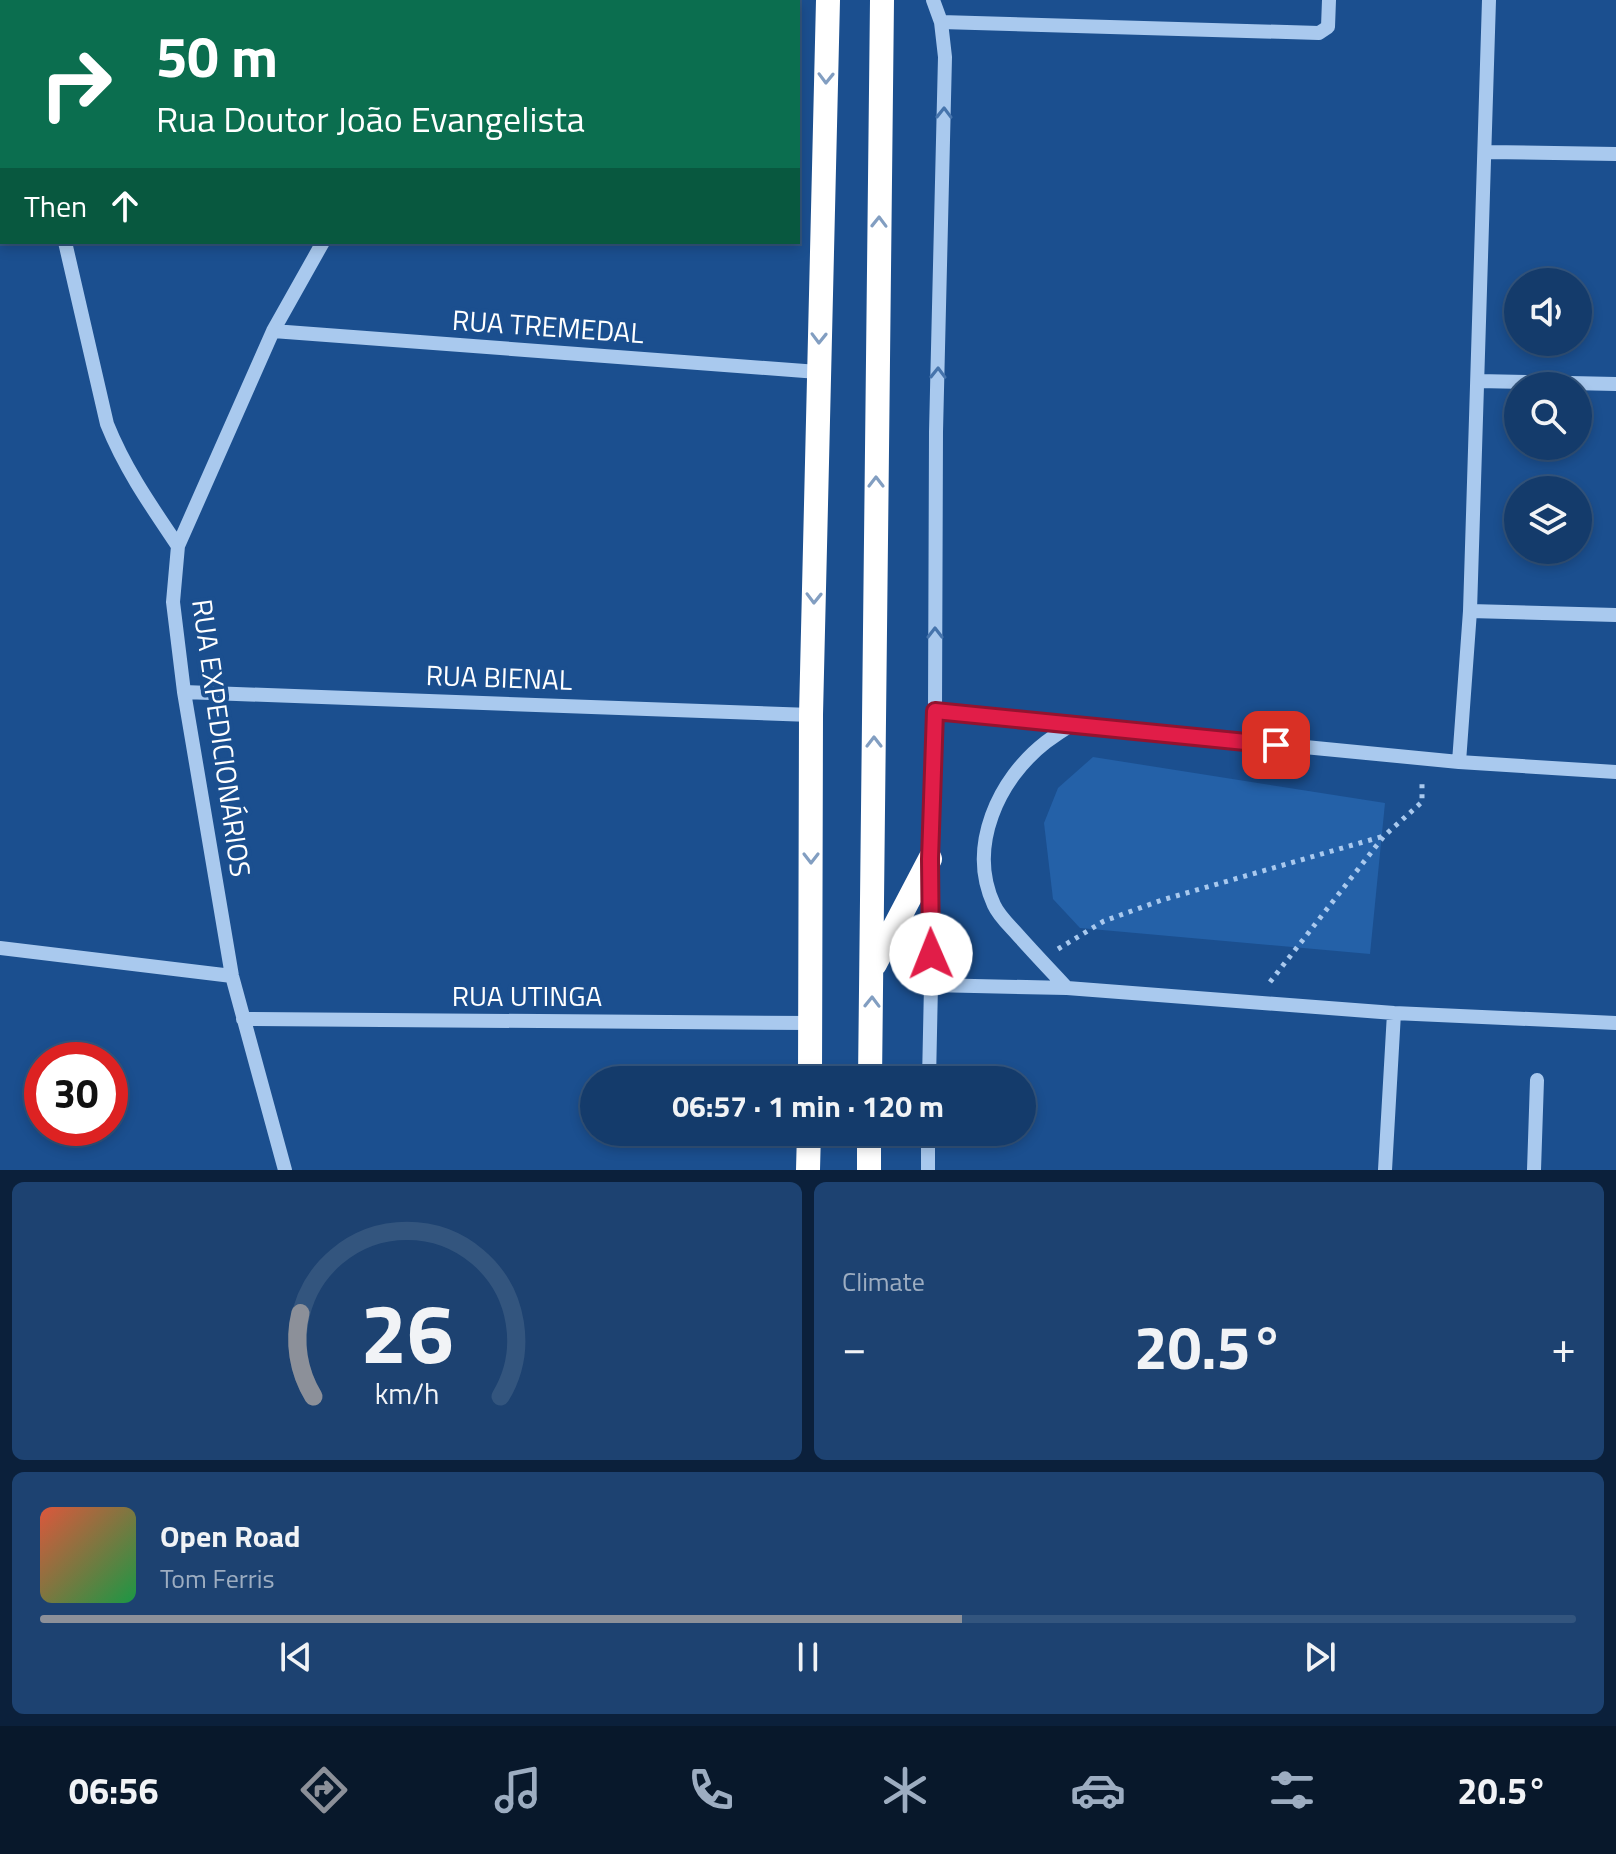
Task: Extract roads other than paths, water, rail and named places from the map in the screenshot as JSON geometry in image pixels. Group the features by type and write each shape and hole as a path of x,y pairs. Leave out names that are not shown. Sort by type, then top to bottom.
{"highway":[{"path":"810,1066 811,715 828,0"},
{"path":"870,1066 882,0"},
{"path":"872,970 930,859"},
{"path":"808,1170 809,1146"},
{"path":"869,1146 869,1170"}],"street":[{"path":"929,1066 936,432 945,57 941,22 933,0"},
{"path":"941,22 1319,33 1328,27 1329,0"},
{"path":"1459,762 1470,611 1489,0"},
{"path":"1486,152 1616,154"},
{"path":"65,244 107,424 134,481 178,546"},
{"name":"RUA EXPEDICIONÁRIOS","path":"285,1170 232,976 184,692 173,602 178,546 273,331 322,244"},
{"name":"RUA TREMEDAL","path":"273,331 818,372"},
{"path":"1478,381 1616,384"},
{"path":"1470,611 1616,615"},
{"name":"RUA BIENAL","path":"184,692 811,715"},
{"path":"935,711 1422,759 1616,772"},
{"path":"1067,988 994,906 983,854 990,818 1007,784 1044,743 1071,725"},
{"path":"0,948 232,976"},
{"path":"931,985 1067,988 1394,1013 1616,1023"},
{"path":"1385,1170 1394,1013"},
{"name":"RUA UTINGA","path":"243,1019 811,1023"},
{"path":"1534,1170 1537,1080"},
{"path":"928,1146 928,1170"}]}
